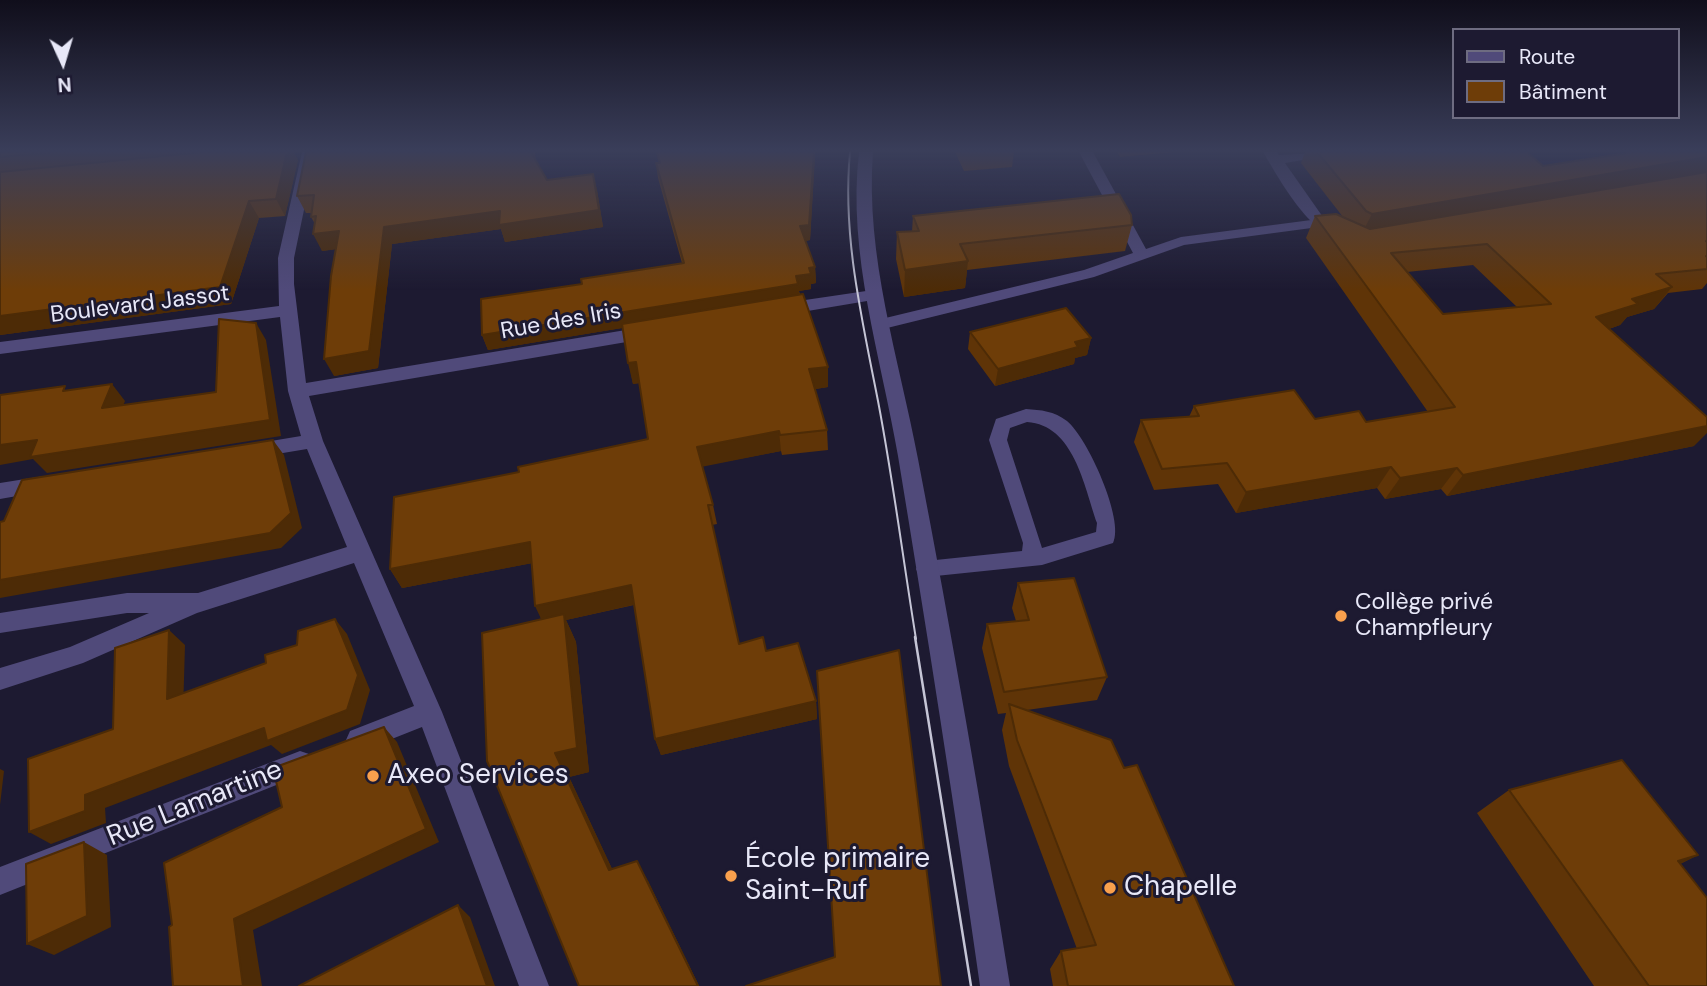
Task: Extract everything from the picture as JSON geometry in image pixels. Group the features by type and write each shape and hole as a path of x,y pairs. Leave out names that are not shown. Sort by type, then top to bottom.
{"street":[{"path":"294,198 286,258 286,311 298,391 313,442 429,712 534,986"},
{"path":"864,198 873,295 898,402 957,732 995,986"},
{"path":"1302,198 1320,223 1349,238"},
{"path":"760,313 873,295"},
{"name":"Boulevard Jassot","path":"0,348 286,311"},
{"name":"Rue des Iris","path":"298,391 665,329"},
{"path":"231,454 313,442"},
{"path":"0,491 68,480"},
{"path":"0,679 74,656 198,603 360,552"},
{"path":"0,622 127,603 198,603"},
{"name":"Rue Lamartine","path":"0,881 429,712"}],"lane":[{"path":"1111,198 1142,256"},
{"path":"879,325 1089,274 1181,242 1320,223"},
{"path":"926,569 1031,556 1087,547 1105,537 1107,523 1069,430 1051,416 1018,415 1002,424 998,440 1033,543 1031,556"}],"building":[{"path":"0,198 276,198 249,201 220,287 0,316"},
{"path":"314,198 597,198 599,210 499,225 500,211 384,227 369,351 324,359 331,276 339,231 313,234 316,216 311,217"},
{"path":"666,198 811,198 809,225 800,226 815,267 809,268 811,274 796,276 798,284 482,335 481,299 582,284 581,279 684,263"},
{"path":"1081,198 1121,198 1131,215 1132,225 960,244 968,261 905,270 897,232 919,231 913,216"},
{"path":"1355,198 1466,198 1372,214"},
{"path":"1553,198 1707,198 1707,269 1656,274 1672,287 1632,299 1638,304 1596,317 1707,417 1707,426 1463,475 1457,468 1400,478 1391,467 1246,492 1227,463 1162,469 1141,420 1199,416 1194,406 1294,390 1315,419 1359,411 1366,422 1455,407 1315,216 1336,214 1370,229","holes":["1487,244 1551,304 1443,314 1391,253"]},
{"path":"803,294 828,367 809,369 827,430 780,435 779,431 697,447 713,505 708,505 739,644 763,637 766,651 798,643 816,701 655,739 631,585 535,606 530,542 390,569 394,497 519,472 518,467 648,439 636,362 628,363 622,324"},
{"path":"1066,308 1091,338 1075,342 1078,347 998,369 970,332"},
{"path":"219,319 256,323 270,420 30,457 37,440 0,445 0,395 65,386 63,391 112,384 102,408 216,392"},
{"path":"273,440 291,513 270,533 0,580 0,522 4,521 22,480"},
{"path":"1074,578 1107,677 1004,692 987,624 1029,620 1018,583"},
{"path":"564,614 577,748 555,753 609,870 637,861 698,986 579,986 487,761 482,633"},
{"path":"335,619 358,675 347,710 267,741 264,728 85,795 85,811 29,832 28,759 113,729 115,648 169,630 167,699 266,663 265,655 297,645 298,631"},
{"path":"899,650 941,986 746,986 835,957 817,671"},
{"name":"Chapelle","path":"1009,704 1111,740 1124,768 1137,765 1234,986 1068,986 1061,951 1096,945 1017,740"},
{"path":"384,727 426,829 234,919 243,986 173,986 169,927 172,925 164,863 282,807 273,768"},
{"path":"1622,760 1698,855 1678,861 1707,898 1707,986 1649,986 1509,790"},
{"path":"84,842 87,916 27,944 26,864"},
{"path":"458,905 487,986 299,986"}],"tram line":[{"path":"848,198 855,277 888,460 916,639"},
{"path":"915,637 971,986"}],"place":[{"name":"Collège privé Champfleury","path":"1341,616"},
{"name":"Axeo Services","path":"373,776"},
{"name":"École primaire Saint-Ruf","path":"731,876"},
{"name":"Chapelle","path":"1110,888"}]}
